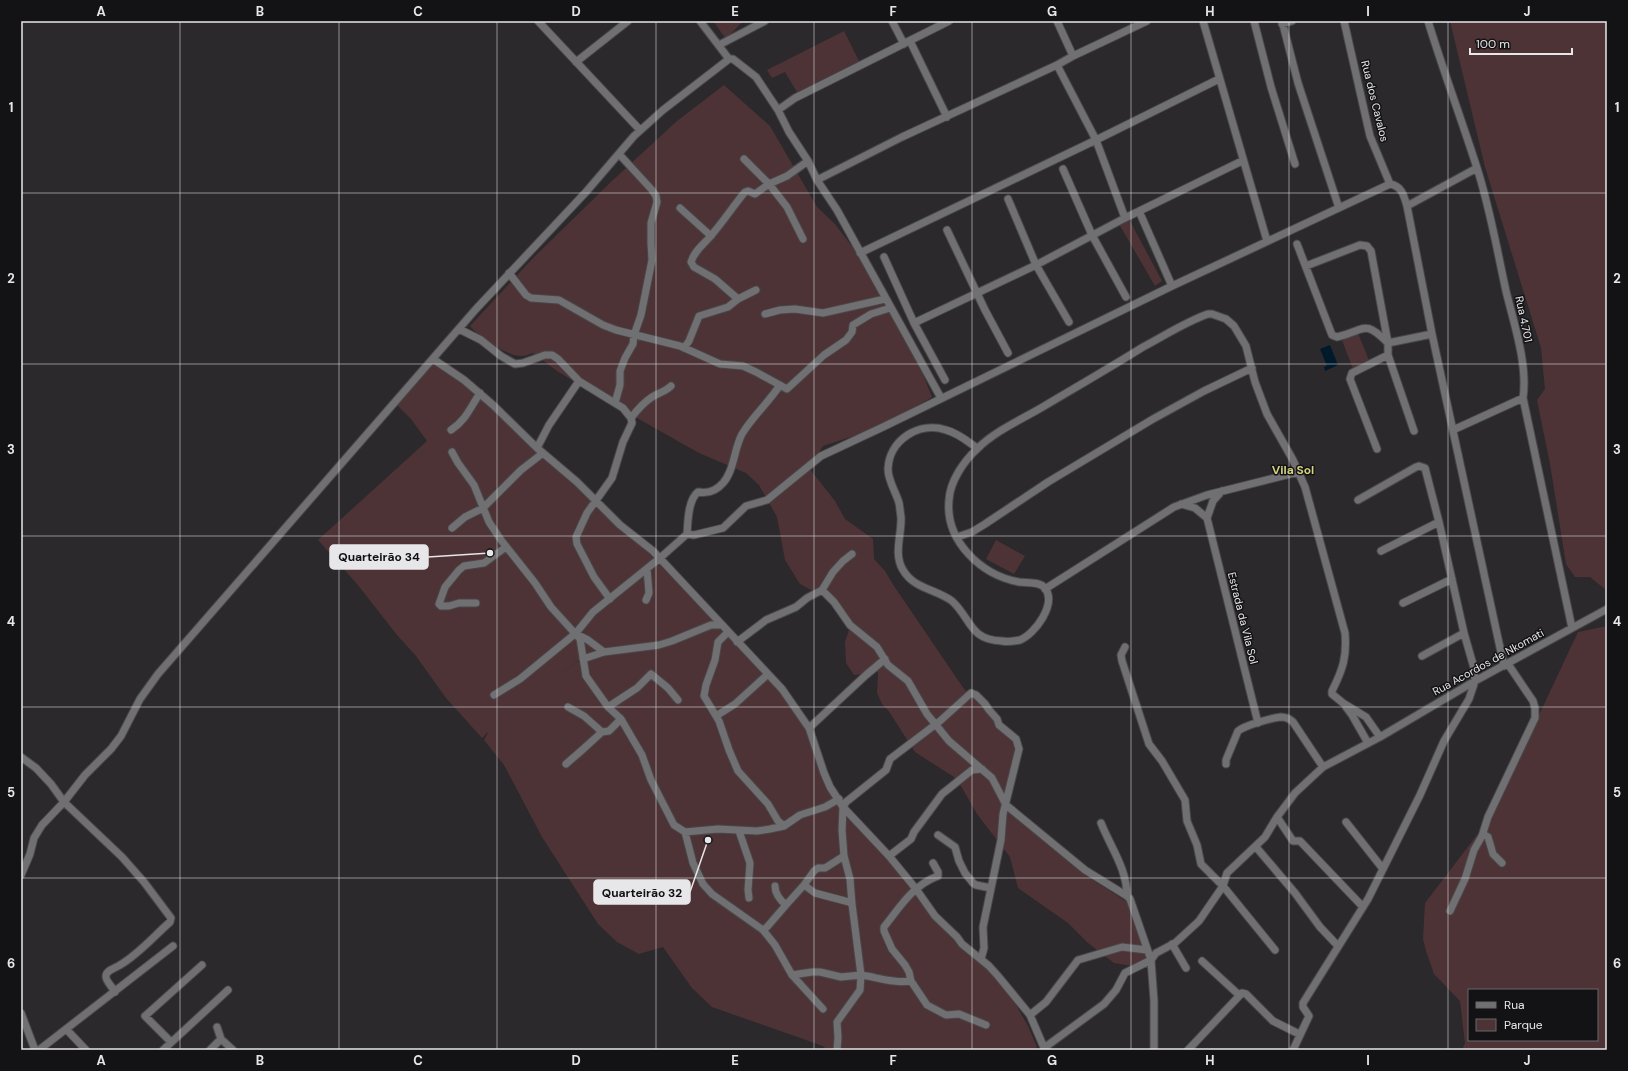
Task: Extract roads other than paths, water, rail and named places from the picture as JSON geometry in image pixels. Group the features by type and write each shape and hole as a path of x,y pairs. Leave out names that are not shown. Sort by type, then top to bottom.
{"street":[{"path":"538,21 640,130"},
{"path":"576,62 628,21"},
{"path":"700,21 729,59 733,59 756,77 778,110 789,132 808,161 817,180 837,210 941,398"},
{"path":"719,45 765,21"},
{"path":"892,21 907,42 946,117"},
{"path":"778,110 796,98 949,21"},
{"path":"1057,21 1074,56"},
{"path":"817,180 902,137 1057,65 1146,21"},
{"path":"1203,21 1242,161 1267,241"},
{"path":"1254,21 1271,87 1296,164"},
{"path":"1292,21 1282,22 1298,83 1339,208"},
{"name":"Rua dos Cavalos","path":"1344,21 1370,136 1390,184"},
{"name":"Rua 4.701","path":"1428,21 1477,168 1489,211 1517,335 1525,376 1523,398 1572,628"},
{"path":"21,874 30,854 34,838 42,825 121,736 140,698 158,674 459,329 509,273 586,192 640,130 681,95 729,59"},
{"path":"1057,65 1096,140 1125,218"},
{"path":"860,252 1096,140 1219,79"},
{"path":"615,403 620,385 620,371 633,344 634,335 641,315 652,260 651,223 657,202 656,196 652,190 618,154"},
{"path":"744,159 769,184 787,207 802,239"},
{"path":"738,299 715,279 692,265 691,262 696,252 745,192 748,191 755,194 769,184 787,176 808,161"},
{"path":"914,323 1036,265 1125,218 1242,161"},
{"path":"1407,206 1477,168"},
{"path":"1064,169 1092,235 1126,297"},
{"path":"686,534 694,535 723,528 746,506 767,500 821,456 1267,241 1390,184 1395,185 1402,191 1407,206 1432,334 1506,665 1533,701 1535,708 1535,718 1523,746 1504,780 1488,817 1483,834 1474,850 1465,879 1450,911"},
{"path":"1008,199 1036,265 1069,322"},
{"path":"680,208 710,236"},
{"path":"1139,211 1172,286"},
{"path":"947,230 1008,353"},
{"path":"1297,244 1332,335 1337,337 1358,329 1367,328 1373,330 1388,343"},
{"path":"1306,266 1360,245 1367,246 1371,251 1388,343 1388,355 1414,431"},
{"path":"884,258 914,323 945,380"},
{"path":"509,273 526,295 531,298 559,300 603,325 634,335 680,346 720,364 748,368 787,389 824,355 846,340 852,332 853,325 871,314 890,308"},
{"path":"684,348 699,316 728,307 738,299 756,290"},
{"path":"766,314 780,310 794,309 823,312 885,299"},
{"path":"977,448 959,435 945,429 930,427 917,430 905,436 895,446 889,458 888,472 899,503 901,520 898,558 903,570 911,580 952,602 972,629 986,638 1001,642 1019,640 1031,633 1039,624 1047,607 1046,589 1044,586 1038,584 1018,582 995,574 978,564 965,550 951,520 949,499 954,482 964,464 977,448 1003,430 1158,339 1208,314 1220,316 1234,326 1246,346 1267,414 1293,460 1305,487 1345,633 1345,663 1332,691 1334,697 1366,717 1380,737"},
{"path":"459,329 481,340 501,356 515,364 523,363 545,355 552,355 579,381 615,403 628,413 631,418 632,423 623,442 612,478 595,501 581,525 576,542 594,577 610,598"},
{"path":"1388,343 1432,334"},
{"path":"1377,449 1350,377 1352,373 1388,355"},
{"path":"433,359 480,393 540,450 577,482 620,525 660,558 782,689 809,728 830,787 843,807 889,856 916,889 935,916 957,937 962,944 981,959 998,976 1030,1015 1045,1049"},
{"path":"958,537 972,532 1048,482 1153,419 1204,391 1252,368"},
{"path":"452,528 465,517 483,508 540,450 549,425 579,381"},
{"path":"494,695 520,679 577,634 593,612 647,569 686,534 688,517 694,496 698,492 706,494 711,492 724,483 742,435 780,385"},
{"path":"631,418 643,403 666,391 671,386"},
{"path":"451,430 462,422 467,416 480,393"},
{"path":"1453,430 1523,398"},
{"path":"452,452 474,485 489,522 506,547 535,583 551,607 577,634 604,652"},
{"path":"1293,1050 1299,1034 1309,1016 1303,1008 1303,1004 1363,907 1420,795 1444,741 1469,699 1475,681 1474,668 1464,633 1426,470 1422,467 1416,468 1358,500"},
{"path":"1046,589 1160,514 1180,504 1222,491 1298,472"},
{"path":"1180,504 1195,508 1207,518 1213,501 1222,491"},
{"name":"Estrada da Vila Sol","path":"1207,518 1258,723"},
{"path":"1380,551 1439,522"},
{"path":"476,603 459,603 444,606 439,604 445,586 459,570 464,566 484,563 506,547"},
{"path":"737,642 766,620 796,607 807,598 822,590 832,572 852,554"},
{"path":"646,600 649,593 647,569"},
{"path":"1403,603 1452,579"},
{"path":"822,590 834,602 850,625 878,647 888,665 908,681 935,724 949,741 992,778 1006,805 1085,870 1127,896 1132,904 1151,960 1154,1001 1154,1050"},
{"name":"Rua Acordos de Nkomati","path":"1045,1049 1104,1004 1116,990 1126,973 1151,960 1156,952 1172,944 1199,921 1223,886 1227,873 1265,837 1277,817 1295,793 1323,767 1380,737 1475,681 1607,609"},
{"path":"583,659 604,652 672,641 711,625 722,625"},
{"path":"728,632 718,642 715,660 704,696 723,729 729,750 738,771 768,804 778,821 784,826"},
{"path":"1422,656 1464,633"},
{"path":"577,634 581,643 586,676 608,707 621,719 642,755 668,815 674,825 685,832 718,829 757,831 784,826 800,815 839,799"},
{"path":"1125,647 1121,655 1122,661 1149,744 1162,761 1185,800 1187,821 1197,845 1201,864 1223,886 1275,950"},
{"path":"809,728 866,674 885,659"},
{"path":"608,707 637,688 651,674 668,688 678,700"},
{"path":"716,716 735,704 768,674"},
{"path":"837,1050 837,1022 860,990 861,975 848,868 844,856 842,830 843,807 846,802 886,770 890,760 971,693 976,695 986,704 997,719 999,725 1016,739 1019,746 1003,814 1001,840 984,927 984,948 981,959"},
{"path":"1343,703 1352,715 1368,743"},
{"path":"568,707 584,716 602,732"},
{"path":"1226,764 1226,760 1238,731 1258,723 1282,717 1290,719 1293,722 1323,767"},
{"path":"566,764 602,732 609,731 621,719"},
{"path":"21,757 36,768 51,784 64,802 122,857 172,918 170,922 132,956 106,975 106,978 115,992"},
{"path":"889,856 911,839 942,794 972,770 982,768"},
{"path":"1277,817 1293,841 1300,841 1363,907"},
{"path":"1346,822 1383,869"},
{"path":"1101,823 1116,852 1127,882 1127,896"},
{"path":"739,831 750,863 748,890 749,898"},
{"path":"685,832 693,863 703,884 712,894 763,930 775,945 792,975 824,1008"},
{"path":"1483,834 1488,837 1493,854 1502,863"},
{"path":"938,835 955,847 959,861 965,873 973,883 991,888"},
{"path":"1256,846 1295,893 1315,922 1338,946"},
{"path":"763,930 804,885 814,871 818,868 825,868 844,856"},
{"path":"933,863 938,872 938,876 916,889 907,897 884,929 892,949 909,972 911,981 923,1000 934,1009 946,1015 959,1014 986,1025"},
{"path":"804,885 815,893 852,904"},
{"path":"775,886 775,891 786,905"},
{"path":"1172,944 1186,968"},
{"path":"40,1050 173,946"},
{"path":"1030,1015 1046,1002 1078,960 1122,947 1147,950"},
{"path":"1202,961 1239,995"},
{"path":"171,1042 145,1016 202,965"},
{"path":"792,975 820,972 841,977 861,975 884,978 899,983 911,981"},
{"path":"163,1050 228,990"},
{"path":"1188,1050 1242,993 1246,994 1273,1021 1299,1034"},
{"path":"21,1013 35,1050"},
{"path":"217,1027 221,1039 233,1050"},
{"path":"67,1030 86,1050"},
{"path":"210,1050 221,1039"}],"water":[{"path":"1330,345 1338,365 1325,371 1324,367 1327,366 1320,349"}],"place":[{"name":"Quarteirão 34","path":"490,553"},
{"name":"Quarteirão 32","path":"708,840"}],"district":[{"name":"Vila Sol","path":"1293,470"}]}
